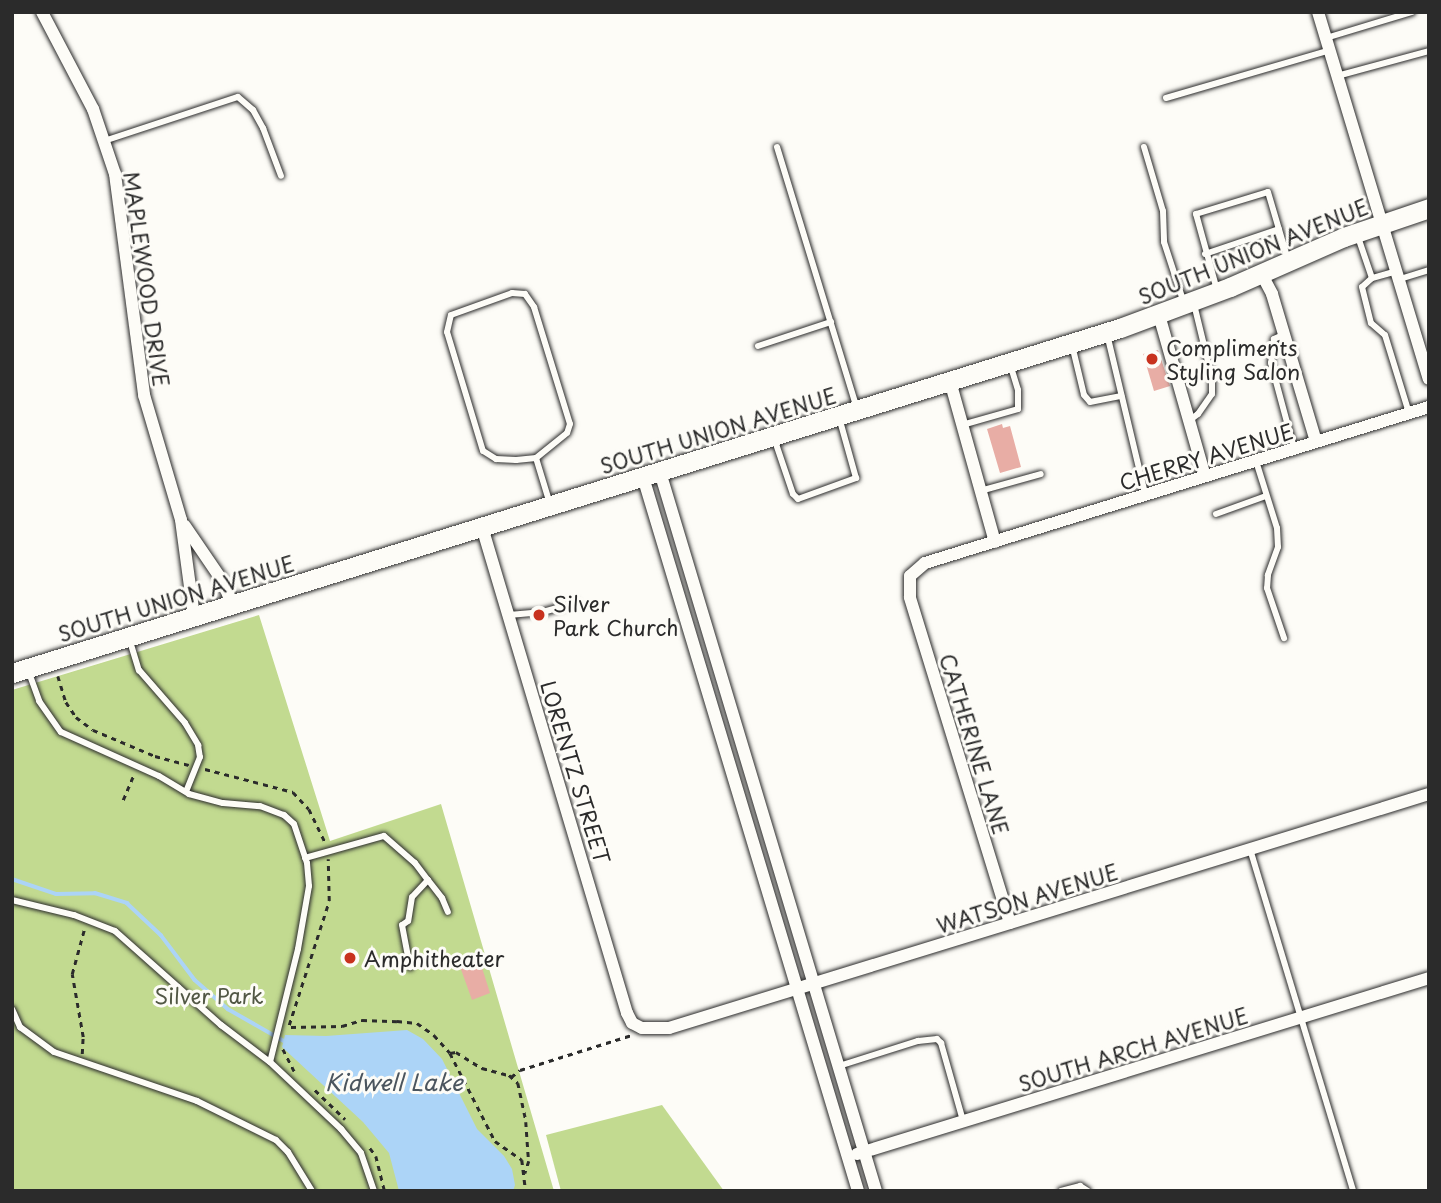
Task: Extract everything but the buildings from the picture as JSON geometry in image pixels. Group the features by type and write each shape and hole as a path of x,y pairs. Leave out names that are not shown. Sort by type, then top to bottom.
{"main road":[{"name":"SOUTH UNION AVENUE","path":"20,671 1159,315 1356,233 1429,208"}],"street":[{"name":"MAPLEWOOD DRIVE","path":"42,12 93,109 115,174 144,395 181,520 194,616"},
{"path":"1318,12 1429,379"},
{"path":"1261,274 1272,294 1316,442"},
{"path":"1159,315 1205,476"},
{"path":"950,381 995,542"},
{"name":"CHERRY AVENUE","path":"911,576 925,564 1429,407"},
{"path":"652,474 695,588 876,1191"},
{"path":"652,474 678,593 858,1191"},
{"name":"MAPLEWOOD DRIVE","path":"181,520 223,582 232,604"},
{"name":"LORENTZ STREET","path":"482,527 633,1032"},
{"name":"CATHERINE LANE","path":"911,576 910,597 1010,923"},
{"path":"678,593 695,588"},
{"path":"708,691 724,685"},
{"path":"737,789 754,784"},
{"name":"WATSON AVENUE","path":"633,1032 669,1028 1429,794"},
{"path":"766,886 783,881"},
{"name":"SOUTH ARCH AVENUE","path":"848,1157 1429,978"},
{"path":"821,1069 838,1065"}],"lane":[{"path":"1166,97 1328,44 1412,12"},
{"path":"1337,76 1429,51"},
{"path":"104,141 239,97 253,110 263,128 281,176"},
{"path":"1144,146 1163,211 1164,242 1189,304 1212,386 1212,394 1198,414 1189,421"},
{"path":"776,147 858,410"},
{"path":"1218,292 1196,215 1268,192 1288,262"},
{"path":"1205,254 1279,229"},
{"path":"1356,233 1372,278"},
{"path":"1409,413 1385,335 1371,323 1362,287 1372,278 1429,270"},
{"path":"512,293 525,294 534,307 570,424 567,433 536,458 496,459 483,451 447,332 451,315 512,293"},
{"path":"758,346 831,322"},
{"path":"1106,332 1145,495"},
{"path":"1285,334 1274,339 1271,363 1294,449"},
{"path":"1072,343 1084,395 1090,402 1121,396"},
{"path":"962,425 1017,409 1018,390 1010,363"},
{"path":"773,436 795,498 856,478 838,416"},
{"path":"536,458 551,506"},
{"path":"1256,461 1277,528 1278,547 1268,575 1267,588 1284,638"},
{"path":"981,491 1041,474"},
{"path":"1216,514 1266,496"},
{"path":"509,615 543,612 575,603"},
{"path":"128,636 139,670 185,723 198,745 200,757 186,792"},
{"path":"20,671 61,732 137,766 186,792 223,803 260,806 284,815 294,824 305,858 309,886 270,1062"},
{"path":"305,858 384,836 428,880 442,898 448,912"},
{"path":"1250,849 1353,1191"},
{"path":"410,967 402,925 408,921 411,897 428,880"},
{"path":"12,900 87,920 115,931 221,1025 305,1092 361,1153 374,1191"},
{"path":"12,1009 19,1027 54,1052 197,1101 276,1140 288,1152 312,1191"},
{"path":"838,1065 918,1041 937,1039 941,1043 963,1121"},
{"path":"1061,1191 1080,1186 1088,1191"}],"path":[{"path":"54,660 65,702 76,717 111,737 155,756 293,792 309,809 321,830 327,852 329,901 291,1026 287,1031"},
{"path":"123,800 137,766"},
{"path":"82,1060 83,1037 72,974 87,920"},
{"path":"291,1026 342,1026 362,1020 417,1023 434,1035 450,1053 495,1141 522,1160 526,1191"},
{"path":"511,1077 520,1070 633,1032"},
{"path":"450,1053 456,1052 482,1068 496,1069 511,1077 520,1091 529,1161 524,1175"},
{"path":"376,1156 385,1191"}],"green space":[{"name":"Silver Park","path":"259,615 330,841 441,804 554,1191 12,1191 12,690"},
{"path":"662,1105 724,1191 561,1191 546,1135"}],"water":[{"name":"Kidwell Lake","path":"407,1030 423,1039 442,1059 477,1129 504,1156 512,1169 515,1185 513,1191 399,1191 389,1153 363,1122 282,1047 285,1035 326,1036"}],"waterway":[{"path":"12,879 56,894 95,893 127,903 161,935 195,980 228,1009 284,1041"}],"place":[{"name":"Compliments Styling Salon","path":"1152,359"},
{"name":"Silver Park Church","path":"539,615"},
{"name":"Amphitheater","path":"350,958"}]}
